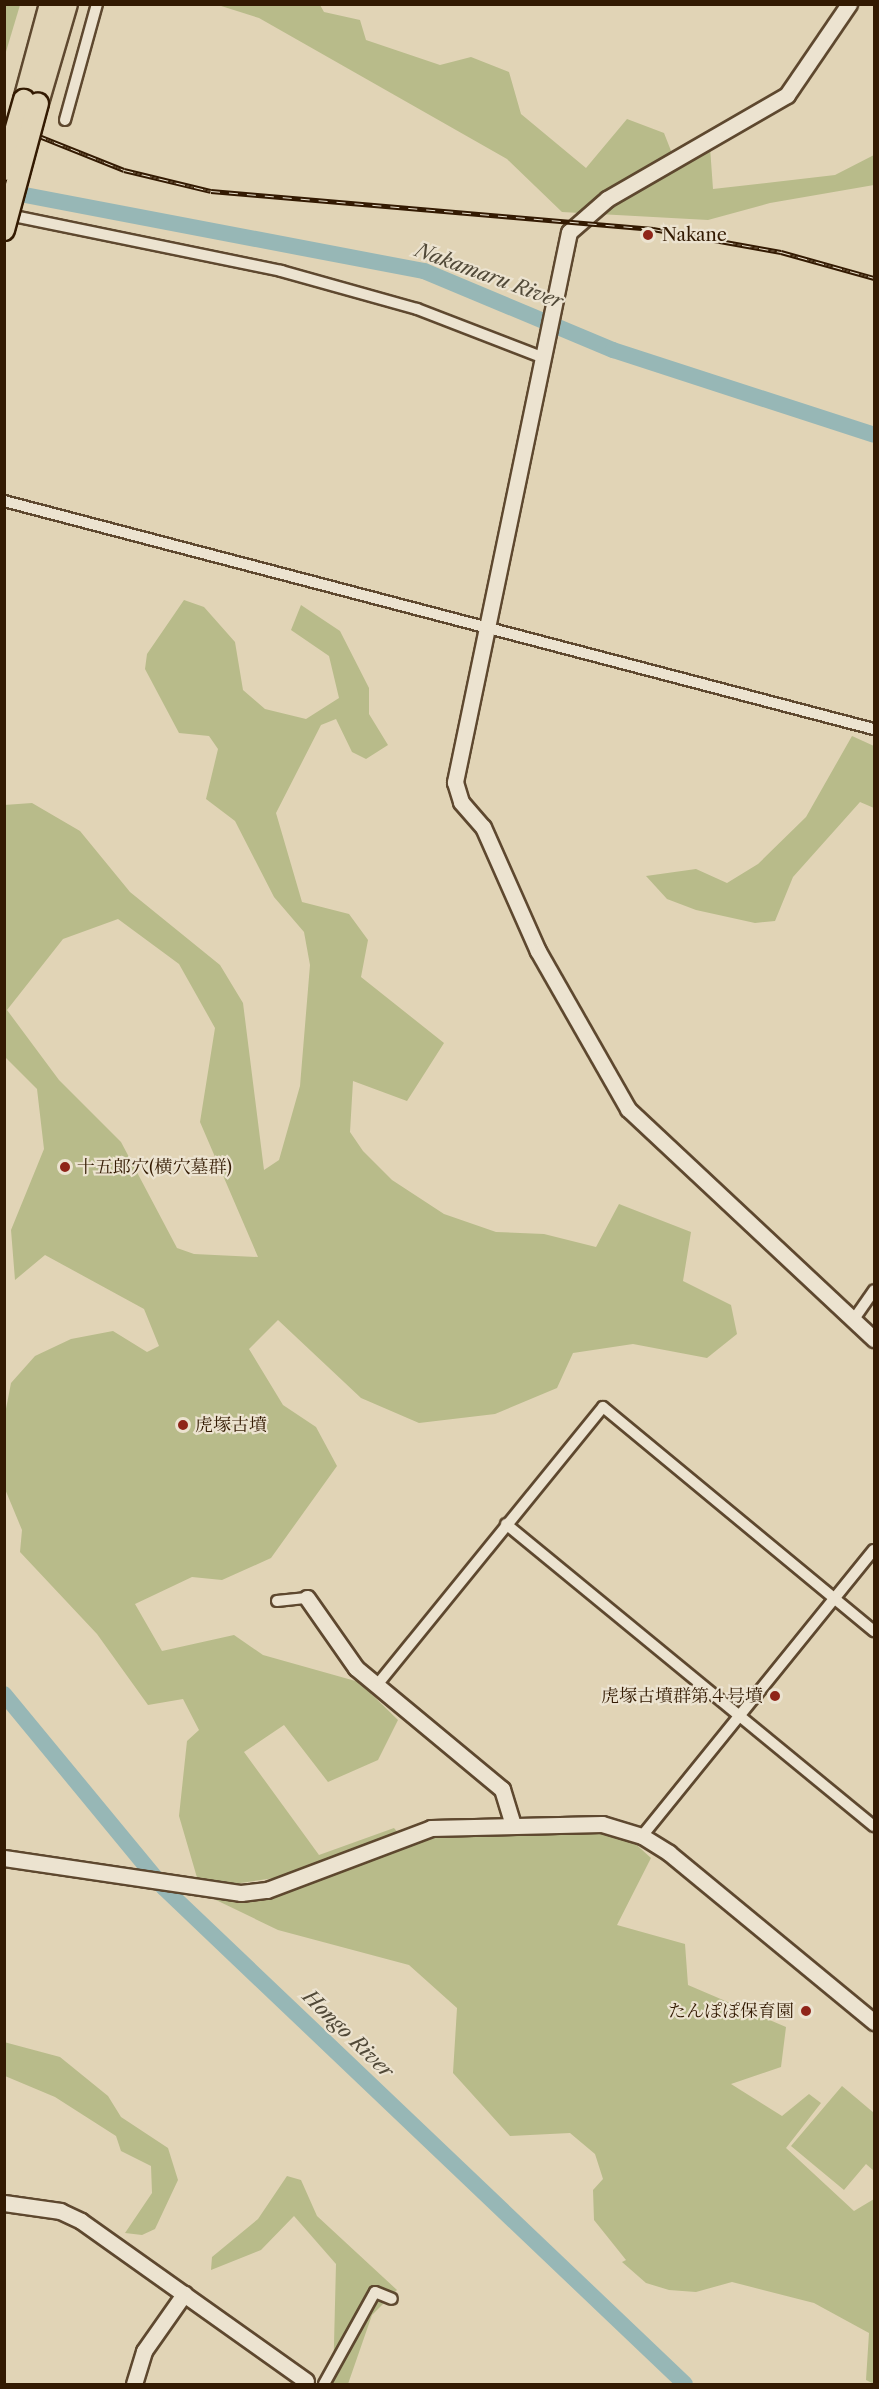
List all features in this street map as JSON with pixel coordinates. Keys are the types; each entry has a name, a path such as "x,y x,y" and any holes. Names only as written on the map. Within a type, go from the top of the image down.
{"highway":[{"path":"4,230 50,4"},
{"path":"4,170 67,4"}],"street":[{"path":"65,120 97,4"},
{"path":"849,4 787,95 581,216 569,232 455,782 461,802 483,827 534,944 635,1119 874,1339"},
{"path":"4,214 291,274 428,312 544,358"},
{"path":"4,501 874,729"},
{"path":"854,1319 874,1290"},
{"path":"377,1685 603,1407 874,1631"},
{"path":"506,1524 874,1826"},
{"path":"642,1836 874,1550"},
{"path":"277,1601 307,1598 356,1668 502,1789 512,1822"},
{"path":"4,1858 220,1892 267,1890 403,1836 454,1824 512,1822 602,1824 642,1836 874,2022"},
{"path":"4,2203 72,2216 309,2383"},
{"path":"324,2385 375,2292 392,2299"},
{"path":"134,2385 144,2351 184,2294"}],"green space":[{"path":"4,5 20,5 5,55"},
{"path":"218,5 320,5 324,12 360,20 366,40 440,65 471,57 509,72 521,114 586,168 627,119 664,133 677,166 710,147 713,189 835,175 874,155 874,185 770,203 708,220 562,212 507,159 259,18"},
{"path":"184,600 204,607 235,642 243,690 265,709 306,719 339,698 329,656 291,630 301,605 340,631 369,688 369,714 388,745 366,759 352,752 336,719 321,725 276,813 302,902 349,914 368,940 361,977 444,1043 407,1101 353,1081 350,1132 363,1151 392,1180 444,1214 496,1232 544,1234 596,1247 619,1204 691,1232 683,1281 731,1305 737,1334 707,1358 633,1344 573,1353 557,1388 495,1414 419,1423 361,1398 278,1320 249,1349 283,1405 316,1427 337,1466 271,1558 222,1580 192,1577 135,1604 162,1651 234,1635 263,1655 359,1682 398,1720 378,1760 328,1782 284,1725 244,1752 319,1855 394,1828 399,1834 288,1876 227,1885 198,1881 179,1816 187,1741 199,1730 183,1699 148,1705 97,1634 20,1552 22,1530 5,1489 5,1414 11,1383 35,1356 71,1339 113,1331 147,1352 159,1346 144,1309 45,1255 15,1280 11,1230 44,1149 37,1089 5,1057 4,805 32,803 80,831 130,892 220,965 243,1003 264,1170 279,1160 300,1086 310,965 304,932 274,897 235,821 206,799 218,749 209,736 179,733 145,669 147,654","holes":["118,919 179,964 215,1028 200,1122 258,1257 194,1254 177,1248 121,1142 59,1080 7,1010 63,939"]},
{"path":"852,736 874,746 874,808 860,802 793,877 775,921 755,923 696,910 667,899 646,876 696,869 727,883 758,864 806,817"},
{"path":"453,1829 593,1829 629,1838 651,1858 617,1925 685,1944 688,1985 786,2027 781,2067 731,2084 782,2116 809,2094 821,2103 786,2148 854,2211 874,2199 874,2384 866,2380 869,2333 814,2303 732,2282 696,2292 669,2290 646,2283 622,2262 626,2260 594,2220 593,2190 603,2179 595,2154 570,2133 510,2136 453,2073 457,2008 409,1965 278,1930 216,1900 264,1897 403,1841"},
{"path":"4,2042 60,2057 108,2096 121,2117 168,2148 178,2180 155,2229 142,2235 125,2233 152,2193 151,2166 121,2151 116,2136 55,2097 5,2076"},
{"path":"842,2086 874,2113 874,2171 866,2164 844,2190 791,2146"},
{"path":"287,2176 301,2180 317,2216 397,2290 372,2315 348,2384 333,2384 336,2264 294,2216 261,2250 211,2270 212,2257 258,2219"}],"waterway":[{"name":"Nakamaru River","path":"4,191 424,271 613,350 874,435"},
{"name":"Hongo River","path":"4,1694 164,1888 685,2384"}],"railway":[{"path":"4,122 124,170 211,191 653,229 781,252 874,278"}],"place":[{"name":"Nakane","path":"648,235"},
{"name":"十五郎穴(横穴墓群)","path":"65,1167"},
{"name":"虎塚古墳","path":"183,1425"},
{"name":"虎塚古墳群第４号墳","path":"775,1696"},
{"name":"たんぽぽ保育園","path":"806,2011"}]}
